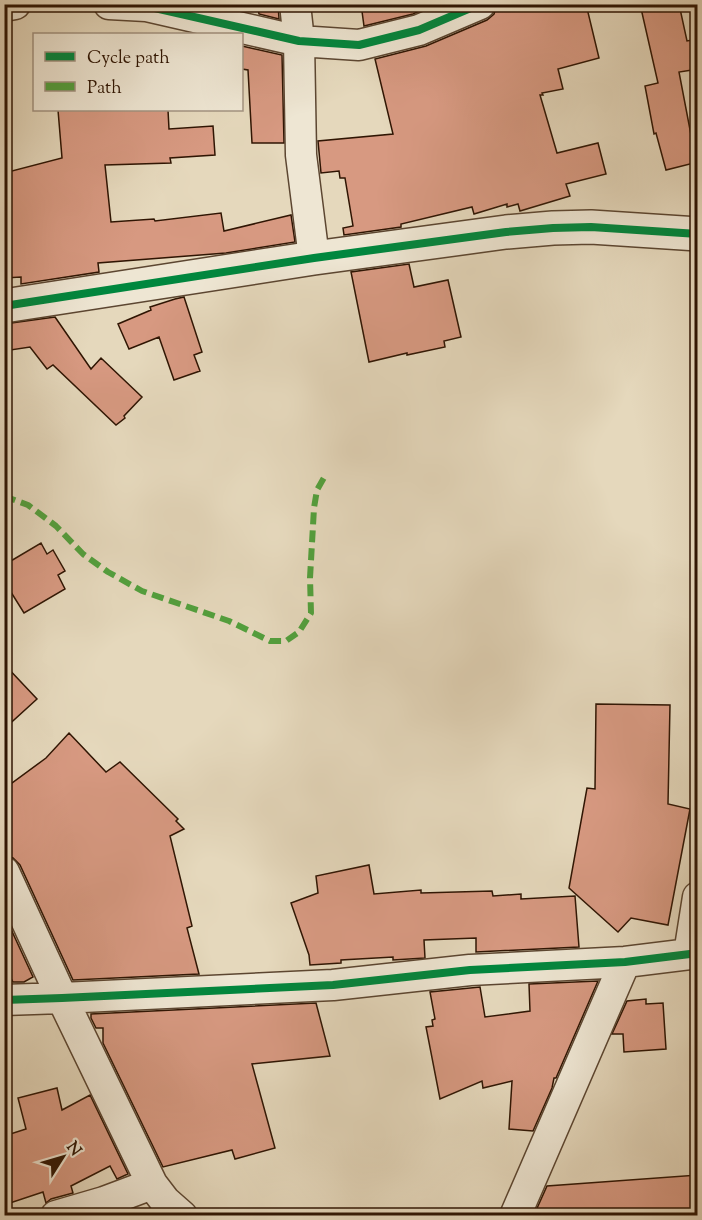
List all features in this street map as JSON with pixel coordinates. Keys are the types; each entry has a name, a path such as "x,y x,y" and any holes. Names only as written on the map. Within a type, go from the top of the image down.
{"street":[{"path":"4,6 15,4"},
{"path":"110,4 146,6 299,41 359,45 419,30 480,4"},
{"path":"295,4 299,41 302,155 314,258"},
{"path":"4,306 314,258 506,232 591,227 698,234"},
{"path":"4,872 152,1184 165,1201 182,1215"},
{"path":"4,1000 333,985 470,970 625,962 693,953 698,897"},
{"path":"515,1215 625,962"},
{"path":"56,1215 104,1202 152,1184"}],"building":[{"path":"257,4 278,4 279,19 259,14"},
{"path":"361,4 435,4 413,14 364,26"},
{"path":"497,4 586,4 599,58 558,69 563,89 540,95 557,153 598,143 606,174 566,184 570,196 520,211 518,204 507,207 507,204 474,214 472,207 401,224 401,227 344,235 343,228 353,226 345,178 340,178 339,171 321,173 318,141 393,134 375,59 426,46 487,20 494,14"},
{"path":"640,4 679,4 687,41 698,39 698,69 679,72 691,135 698,134 698,162 666,170 656,133 654,134 645,86 658,83"},
{"path":"243,46 282,55 284,143 252,143 248,70 243,69"},
{"path":"58,111 168,111 169,129 213,126 215,155 170,158 171,163 105,165 111,222 154,219 155,221 221,213 224,231 291,215 295,242 226,253 98,263 99,272 21,284 21,277 4,278 4,173 62,158"},
{"path":"409,264 414,287 448,280 461,337 444,341 445,347 369,362 351,272"},
{"path":"184,297 202,352 194,355 200,371 174,380 159,337 129,349 118,324 151,310 150,307"},
{"path":"55,317 91,369 101,358 142,397 124,416 125,418 116,425 53,365 47,369 30,347 4,351 4,324"},
{"path":"41,543 47,554 53,550 65,571 58,575 65,589 24,613 4,581 4,565"},
{"path":"4,664 37,699 4,729"},
{"path":"596,704 670,705 668,804 690,809 668,925 631,918 618,932 569,888 587,788 595,789"},
{"path":"69,733 106,772 120,762 178,819 176,821 184,829 170,836 192,926 187,928 199,974 73,980 20,865 13,858 4,855 4,789 46,758"},
{"path":"369,865 374,894 421,890 421,893 492,891 493,896 521,894 521,899 575,896 579,947 476,952 476,938 424,940 425,958 341,960 341,963 310,965 309,955 291,903 318,893 316,876"},
{"path":"4,914 33,977 24,982 13,982 4,965"},
{"path":"598,981 556,1078 554,1078 552,1088 533,1131 509,1129 512,1081 483,1088 482,1081 440,1099 426,1027 433,1026 432,1020 435,1019 430,992 480,987 485,1017 530,1011 529,984"},
{"path":"646,999 646,1004 663,1003 666,1049 624,1052 623,1034 612,1034 627,1001"},
{"path":"316,1003 330,1056 252,1064 275,1148 235,1159 232,1150 163,1167 103,1043 103,1028 96,1028 91,1018 91,1014"},
{"path":"57,1088 62,1110 90,1095 128,1174 117,1179 110,1166 71,1186 73,1193 51,1199 46,1203 43,1192 4,1205 4,1136 26,1129 18,1098"},
{"path":"698,1175 698,1215 534,1215 547,1186"}],"marked path":[{"path":"4,496 28,505 56,526 83,554 108,572 142,591 229,621 270,641 286,641 299,632 311,613 310,578 314,508 317,490 325,476"}],"cycle path":[{"path":"109,4 146,6 299,41 359,45 419,30 480,4"},
{"path":"4,306 314,258 506,232 591,227 698,234"},
{"path":"4,1000 333,985 470,970 625,962 698,953"}]}
